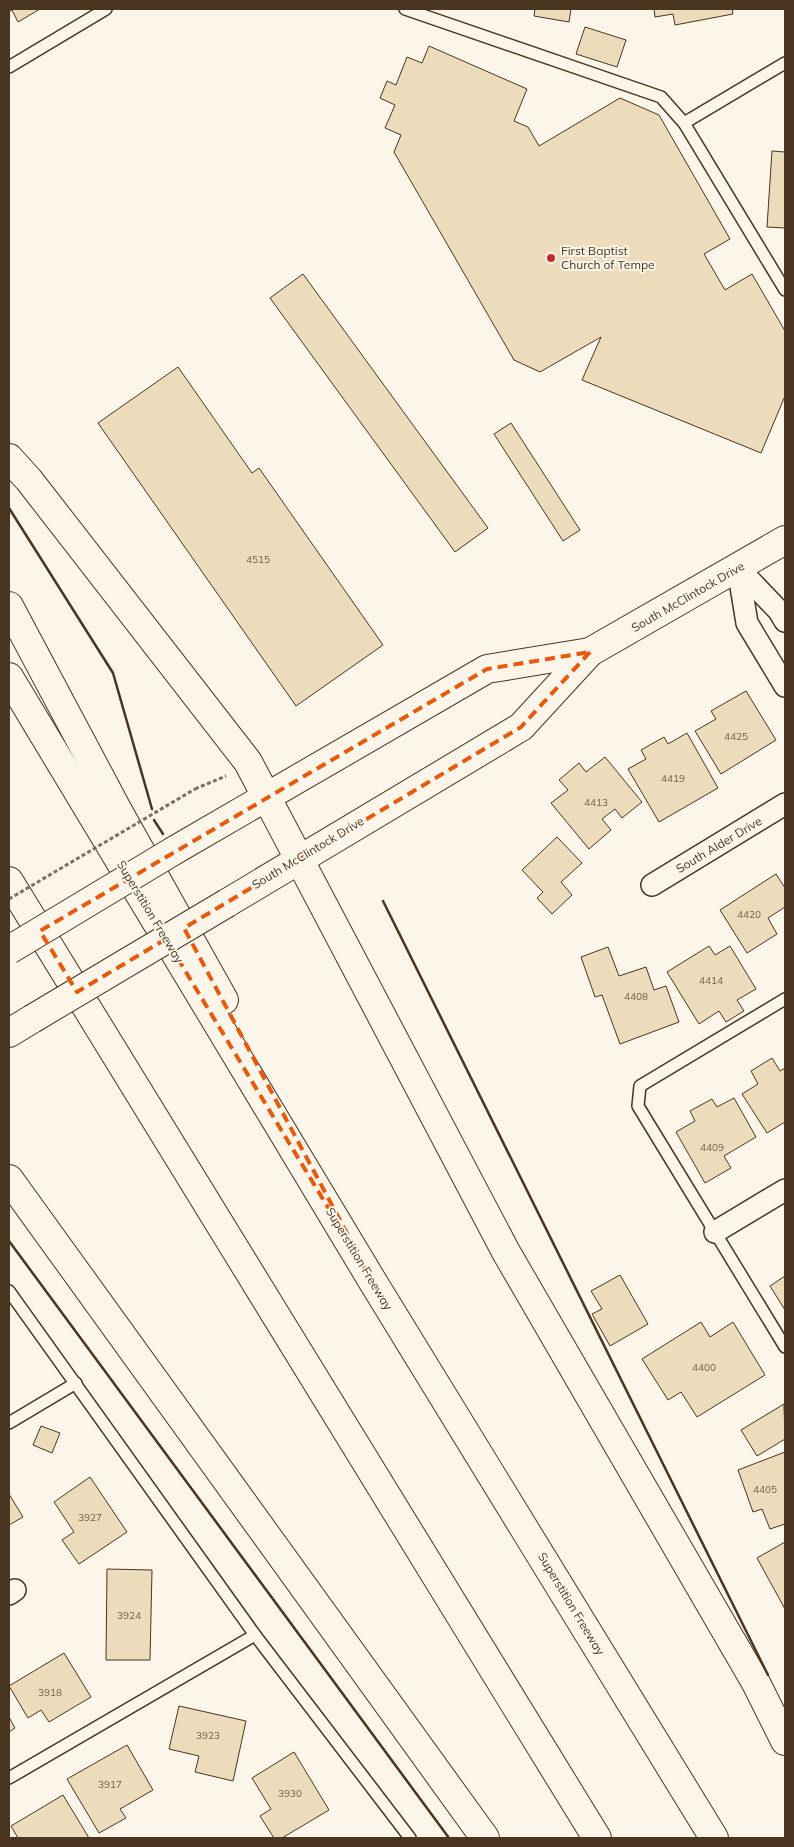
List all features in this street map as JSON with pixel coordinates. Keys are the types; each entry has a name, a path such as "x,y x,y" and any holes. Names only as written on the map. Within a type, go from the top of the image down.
{"main road":[{"path":"9,458 29,480 248,762 506,1252 756,1683 785,1741"},
{"name":"South McClintock Drive","path":"12,1031 521,727 590,652 785,540"},
{"path":"9,606 116,809 211,975 373,1282"},
{"name":"South McClintock Drive","path":"9,950 189,841 487,669 590,652"},
{"name":"Superstition Freeway","path":"9,677 373,1282 714,1838"},
{"path":"9,881 597,1838"},
{"path":"9,1179 485,1838"}],"street":[{"path":"738,568 779,611 785,621"},
{"path":"738,568 747,623 785,686"},
{"name":"South Alder Drive","path":"652,885 785,804"},
{"path":"715,1232 785,1190"}],"lane":[{"path":"9,67 106,9"},
{"path":"405,9 661,97 684,123 785,290"},
{"path":"684,123 785,62"},
{"path":"785,999 640,1086 638,1106 785,1347"},
{"path":"9,1291 255,1635 410,1838"},
{"path":"9,1423 76,1383"},
{"path":"9,1778 255,1635"}],"path":[{"path":"9,899 195,789 227,776"}],"highlighted area":[{"path":"590,652 521,727 184,928 373,1282 166,939 77,992 40,931 487,669"}],"building":[{"path":"9,9 40,9 18,22 12,10 9,12"},
{"path":"535,9 571,9 569,22 534,16"},
{"path":"654,9 732,9 733,14 675,25 673,14 655,17"},
{"path":"585,27 626,40 617,67 576,54"},
{"path":"429,46 527,89 514,121 528,127 539,146 620,98 659,115 730,239 704,254 725,290 752,274 785,331 785,396 761,453 582,380 601,337 540,372 514,360 394,152 401,135 385,128 395,105 380,98 387,81 396,85 407,57 422,63"},
{"path":"772,151 785,152 785,228 767,227"},
{"path":"303,274 488,528 455,552 270,298"},
{"path":"178,367 252,473 259,468 383,645 296,706 98,423"},
{"path":"511,423 580,530 563,541 494,434"},
{"path":"746,691 776,740 721,774 695,731 716,719 711,711"},
{"path":"687,733 718,788 659,822 628,769 646,759 641,750 664,737 668,744"},
{"path":"605,757 642,802 622,818 615,809 602,819 611,830 589,849 551,803 568,790 559,780 579,763 586,772"},
{"path":"557,837 582,863 561,882 572,895 552,914 537,898 543,892 522,870"},
{"path":"776,874 785,888 785,907 768,918 777,934 747,953 720,910"},
{"path":"709,946 715,955 730,946 756,989 737,1000 744,1011 726,1022 719,1011 699,1024 667,972"},
{"path":"608,947 619,976 646,967 654,990 666,986 679,1022 620,1044 602,995 595,997 581,957"},
{"path":"772,1058 780,1071 785,1068 785,1122 767,1133 742,1094 758,1084 751,1071"},
{"path":"734,1098 756,1137 724,1156 731,1168 705,1183 676,1132 695,1121 690,1111 712,1099 717,1107"},
{"path":"620,1275 648,1324 610,1346 592,1314 602,1309 591,1291"},
{"path":"785,1276 785,1310 770,1286"},
{"path":"701,1322 710,1337 733,1322 765,1375 697,1417 681,1392 668,1400 642,1359"},
{"path":"784,1404 785,1439 757,1456 741,1430"},
{"path":"41,1426 60,1433 52,1453 33,1445"},
{"path":"785,1452 785,1524 770,1529 762,1509 753,1512 738,1470"},
{"path":"90,1477 127,1532 79,1564 62,1540 74,1532 54,1502"},
{"path":"9,1494 23,1517 9,1525"},
{"path":"785,1542 785,1609 757,1558"},
{"path":"107,1569 152,1570 150,1660 106,1660"},
{"path":"64,1653 91,1697 49,1722 41,1710 28,1718 9,1686"},
{"path":"179,1706 246,1721 233,1781 195,1772 199,1756 169,1749"},
{"path":"9,1717 15,1728 9,1732"},
{"path":"127,1745 153,1790 120,1809 126,1818 99,1833 67,1779"},
{"path":"294,1752 329,1810 282,1838 274,1838 260,1816 271,1809 252,1778"},
{"path":"63,1795 89,1838 18,1838 11,1826"}],"wall":[{"path":"9,508 113,673 152,809"},
{"path":"154,820 163,834"},
{"path":"383,901 768,1675"},
{"path":"9,1241 449,1838"}],"place":[{"name":"First Baptist Church of Tempe","path":"551,258"}]}
